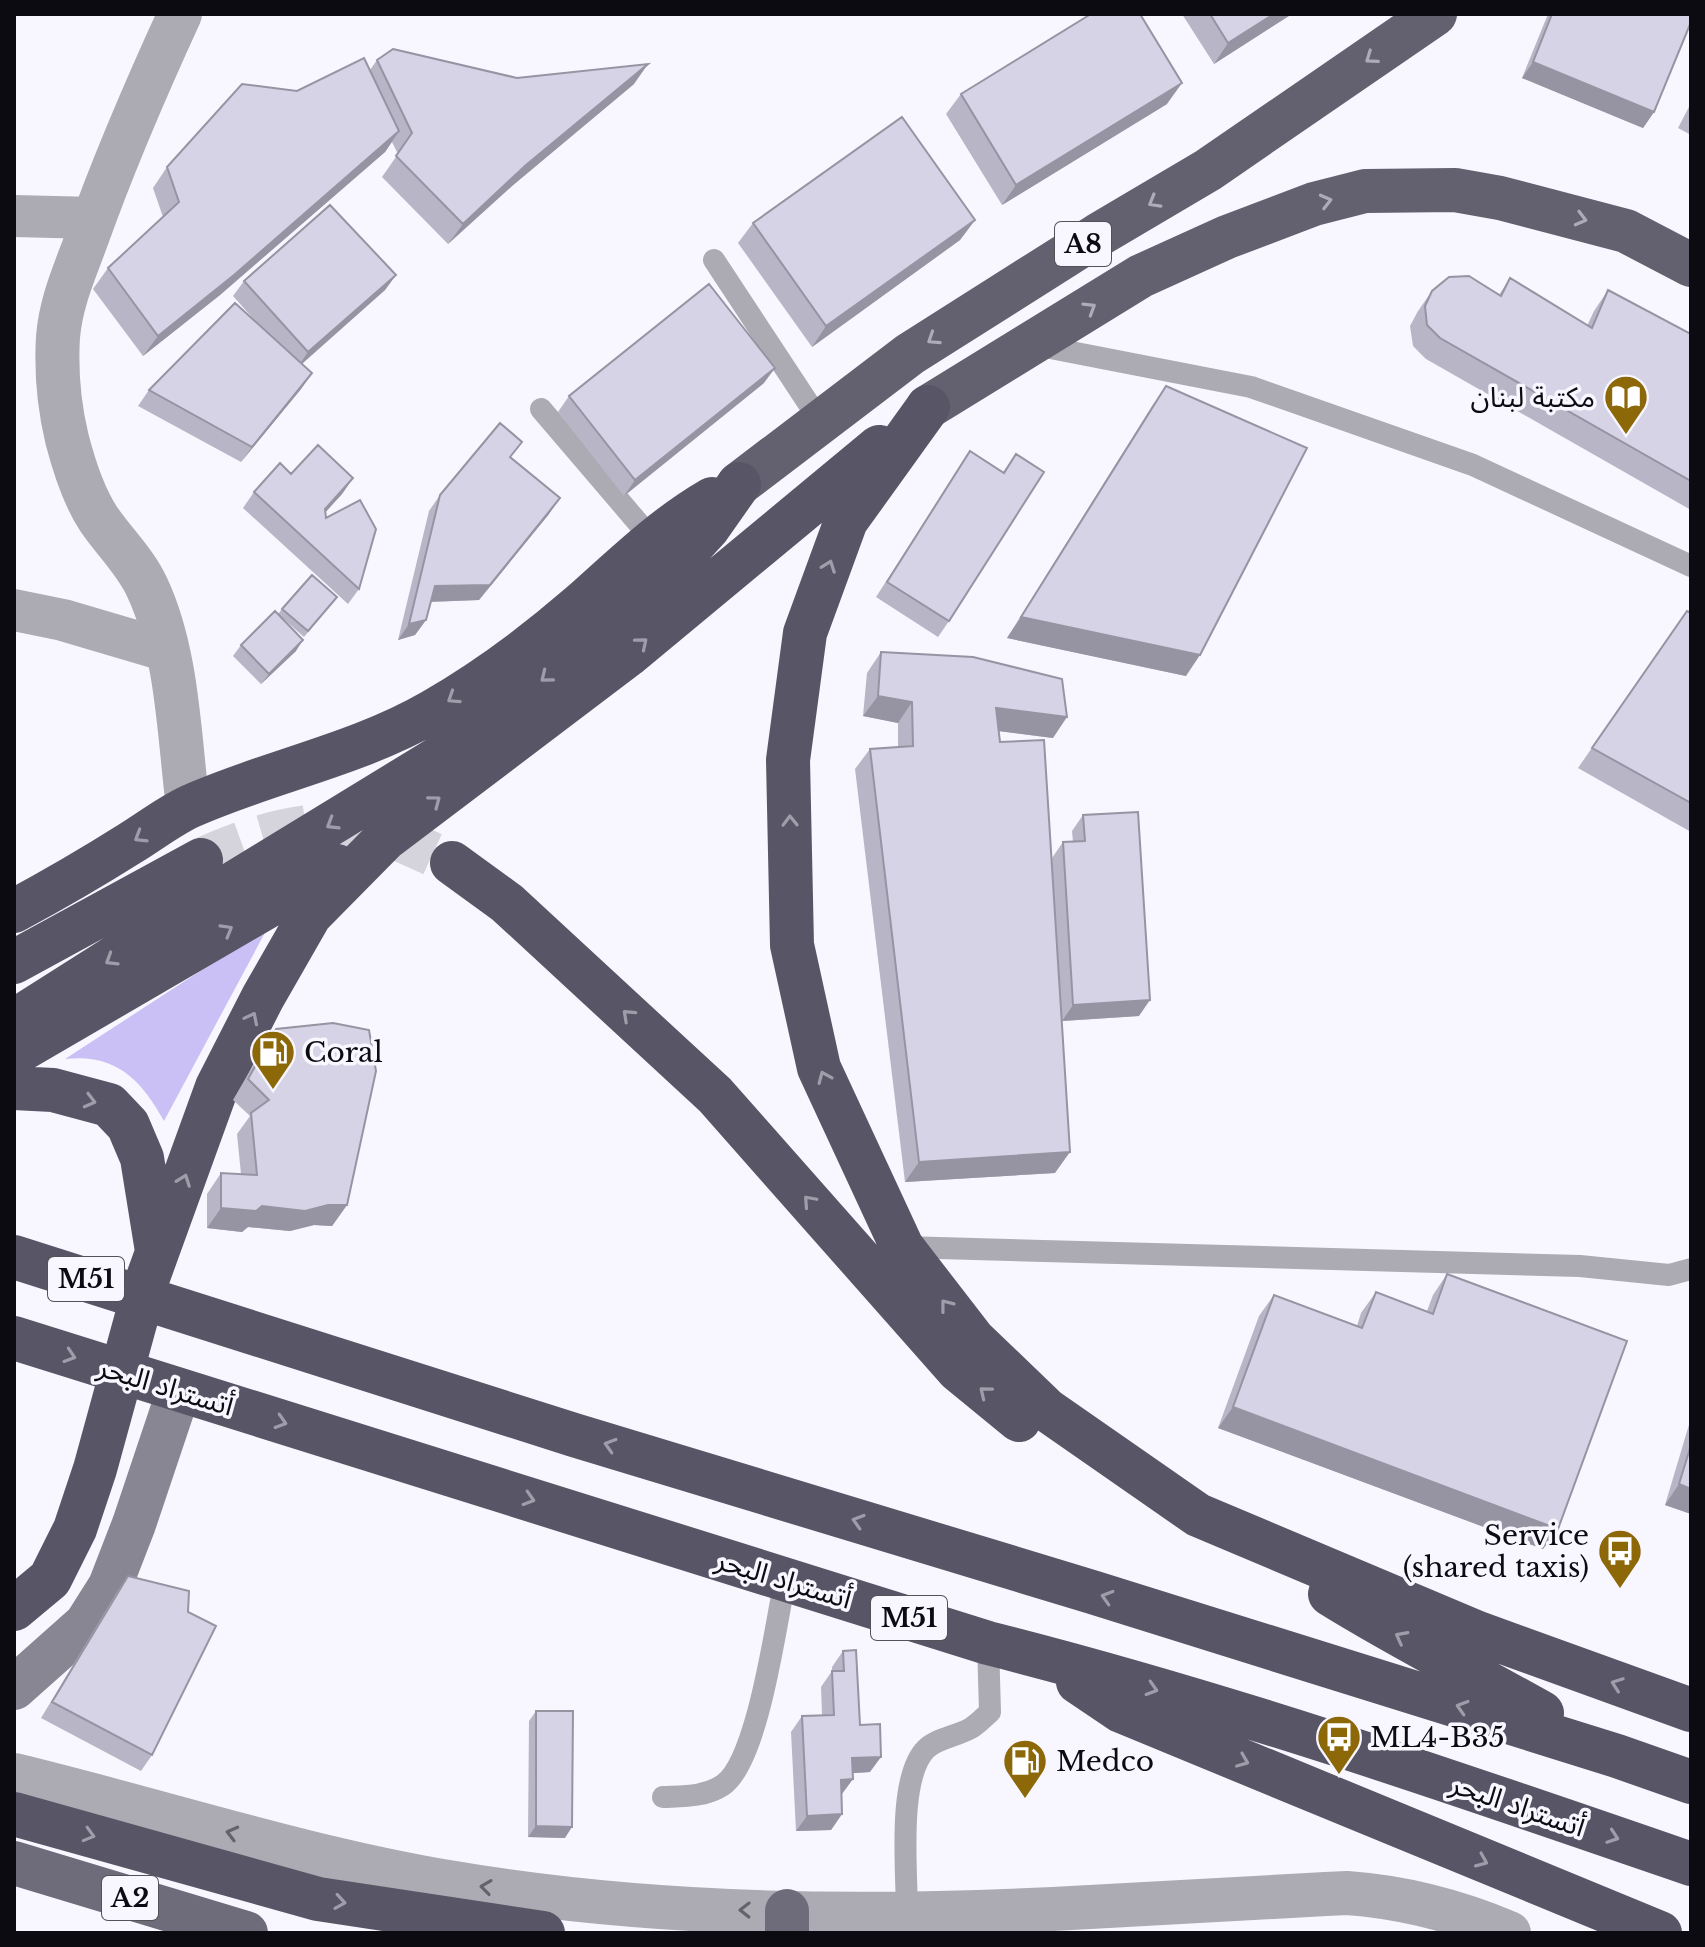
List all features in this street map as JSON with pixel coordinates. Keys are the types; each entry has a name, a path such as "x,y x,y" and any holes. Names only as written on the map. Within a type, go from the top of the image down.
{"highway":[{"name":"A8","path":"739,484 910,354 1098,235 1208,170 1435,14"},
{"name":"A8","path":"928,407 1141,276 1212,243 1314,204 1365,191 1455,190 1500,198 1626,231 1691,265"},
{"path":"1626,231 1691,248"},
{"path":"14,1054 385,839 628,655 928,407"},
{"path":"928,407 846,521 805,633 788,760 792,945 819,1068 902,1247 973,1339 1047,1410 1198,1515 1397,1635 1455,1664 1617,1756"},
{"path":"14,911 72,880 188,807 266,777 327,759 432,712 504,665 577,607 652,539 696,508 739,484"},
{"path":"14,1021 468,740 600,632 674,565 708,528 739,484"},
{"path":"14,1609 50,1579 75,1529 95,1469 146,1283 217,1087 310,915 385,839"},
{"path":"14,962 201,860"},
{"path":"452,863 507,903 715,1095 958,1370 1035,1432 1198,1515 1478,1633 1691,1710"},
{"path":"14,1088 53,1090 109,1105 128,1125 142,1158 157,1253"},
{"name":"M51","path":"14,1257 559,1430 1107,1596 1691,1782"},
{"name":"أتستراد البحر","path":"14,1338 988,1643 1307,1735 1691,1864"},
{"path":"1052,1659 1084,1688 1121,1711 1660,1933"},
{"path":"14,1814 318,1899 543,1933"}],"main road":[{"path":"14,1688 86,1624 110,1586 179,1390"},
{"name":"A2","path":"14,1863 246,1933"}],"street":[{"path":"180,14 133,118 67,287 58,335 57,375 67,439 85,493 96,515 129,557 146,585 160,619 168,651 188,807"},
{"path":"14,216 94,218"},
{"path":"14,610 63,620 168,651"},
{"path":"14,1775 333,1859 449,1882 787,1922 907,1913 1087,1908 1347,1893 1381,1895 1429,1905 1509,1933"}],"lane":[{"path":"714,260 820,421"},
{"path":"1030,344 1251,387 1473,465 1691,566"},
{"path":"541,409 652,539"},
{"path":"902,1247 1580,1266 1669,1275 1691,1269"},
{"path":"663,1797 701,1795 725,1784 743,1757 759,1706 785,1580"},
{"path":"907,1913 904,1813 911,1782 920,1757 928,1747 973,1727 990,1712 988,1643"}],"shaded area":[{"path":"268,927 164,1121 146,1093 125,1072 98,1060 65,1059"}],"building":[{"path":"1091,14 1140,14 1182,83 1016,185 961,94"},
{"path":"1210,14 1274,14 1228,43"},
{"path":"1552,14 1691,14 1691,22 1654,112 1533,62"},
{"path":"393,49 517,78 648,64 526,165 463,224 396,156 412,133 377,60"},
{"path":"364,58 399,131 234,275 158,336 108,268 179,202 167,167 242,84 297,91"},
{"path":"902,117 975,220 826,326 753,223"},
{"path":"330,205 396,275 308,352 244,281"},
{"name":"مكتبة لبنان","path":"1469,276 1501,296 1510,278 1592,328 1608,290 1691,334 1691,481 1440,338 1427,325 1425,306 1432,291 1449,277"},
{"path":"709,284 775,368 635,480 569,396"},
{"path":"235,303 312,373 252,447 149,390"},
{"path":"1166,386 1307,448 1200,655 1021,617"},
{"path":"500,423 522,442 510,457 560,498 490,585 435,586 426,620 409,624 440,495"},
{"path":"318,445 353,478 325,509 326,518 360,500 376,529 359,589 254,492 280,463 291,474"},
{"path":"970,451 1004,473 1016,454 1044,472 949,621 887,582"},
{"path":"312,575 337,597 308,631 282,609"},
{"path":"275,611 303,640 269,674 241,645"},
{"path":"1687,611 1691,613 1691,803 1592,748"},
{"path":"881,652 973,657 1062,679 1067,717 996,708 1000,742 1044,740 1070,1152 919,1162 870,749 913,746 912,702 878,696"},
{"path":"1138,812 1150,1000 1073,1005 1063,842 1085,841 1083,815"},
{"path":"333,1023 369,1030 376,1071 347,1205 328,1205 305,1211 262,1206 256,1211 221,1208 221,1173 257,1175 251,1113 269,1100 248,1079 276,1029"},
{"path":"1447,1274 1627,1341 1558,1529 1233,1407 1274,1295 1362,1328 1376,1292 1433,1314"},
{"path":"1691,1445 1691,1489 1679,1484"},
{"path":"128,1576 189,1591 188,1612 216,1626 152,1755 52,1702"},
{"path":"856,1650 860,1725 880,1724 881,1757 852,1758 853,1779 841,1780 842,1814 807,1816 802,1716 834,1715 832,1671 844,1671 843,1651"},
{"path":"536,1711 573,1711 572,1827 536,1826"}],"tunnel":[{"path":"201,860 267,835 337,826 383,833 452,863"}],"place":[{"name":"مكتبة لبنان","path":"1626,436"},
{"name":"Coral","path":"273,1091"},
{"name":"Service (shared taxis)","path":"1620,1590"},
{"name":"ML4-B35","path":"1339,1776"},
{"name":"Medco","path":"1025,1800"}]}
